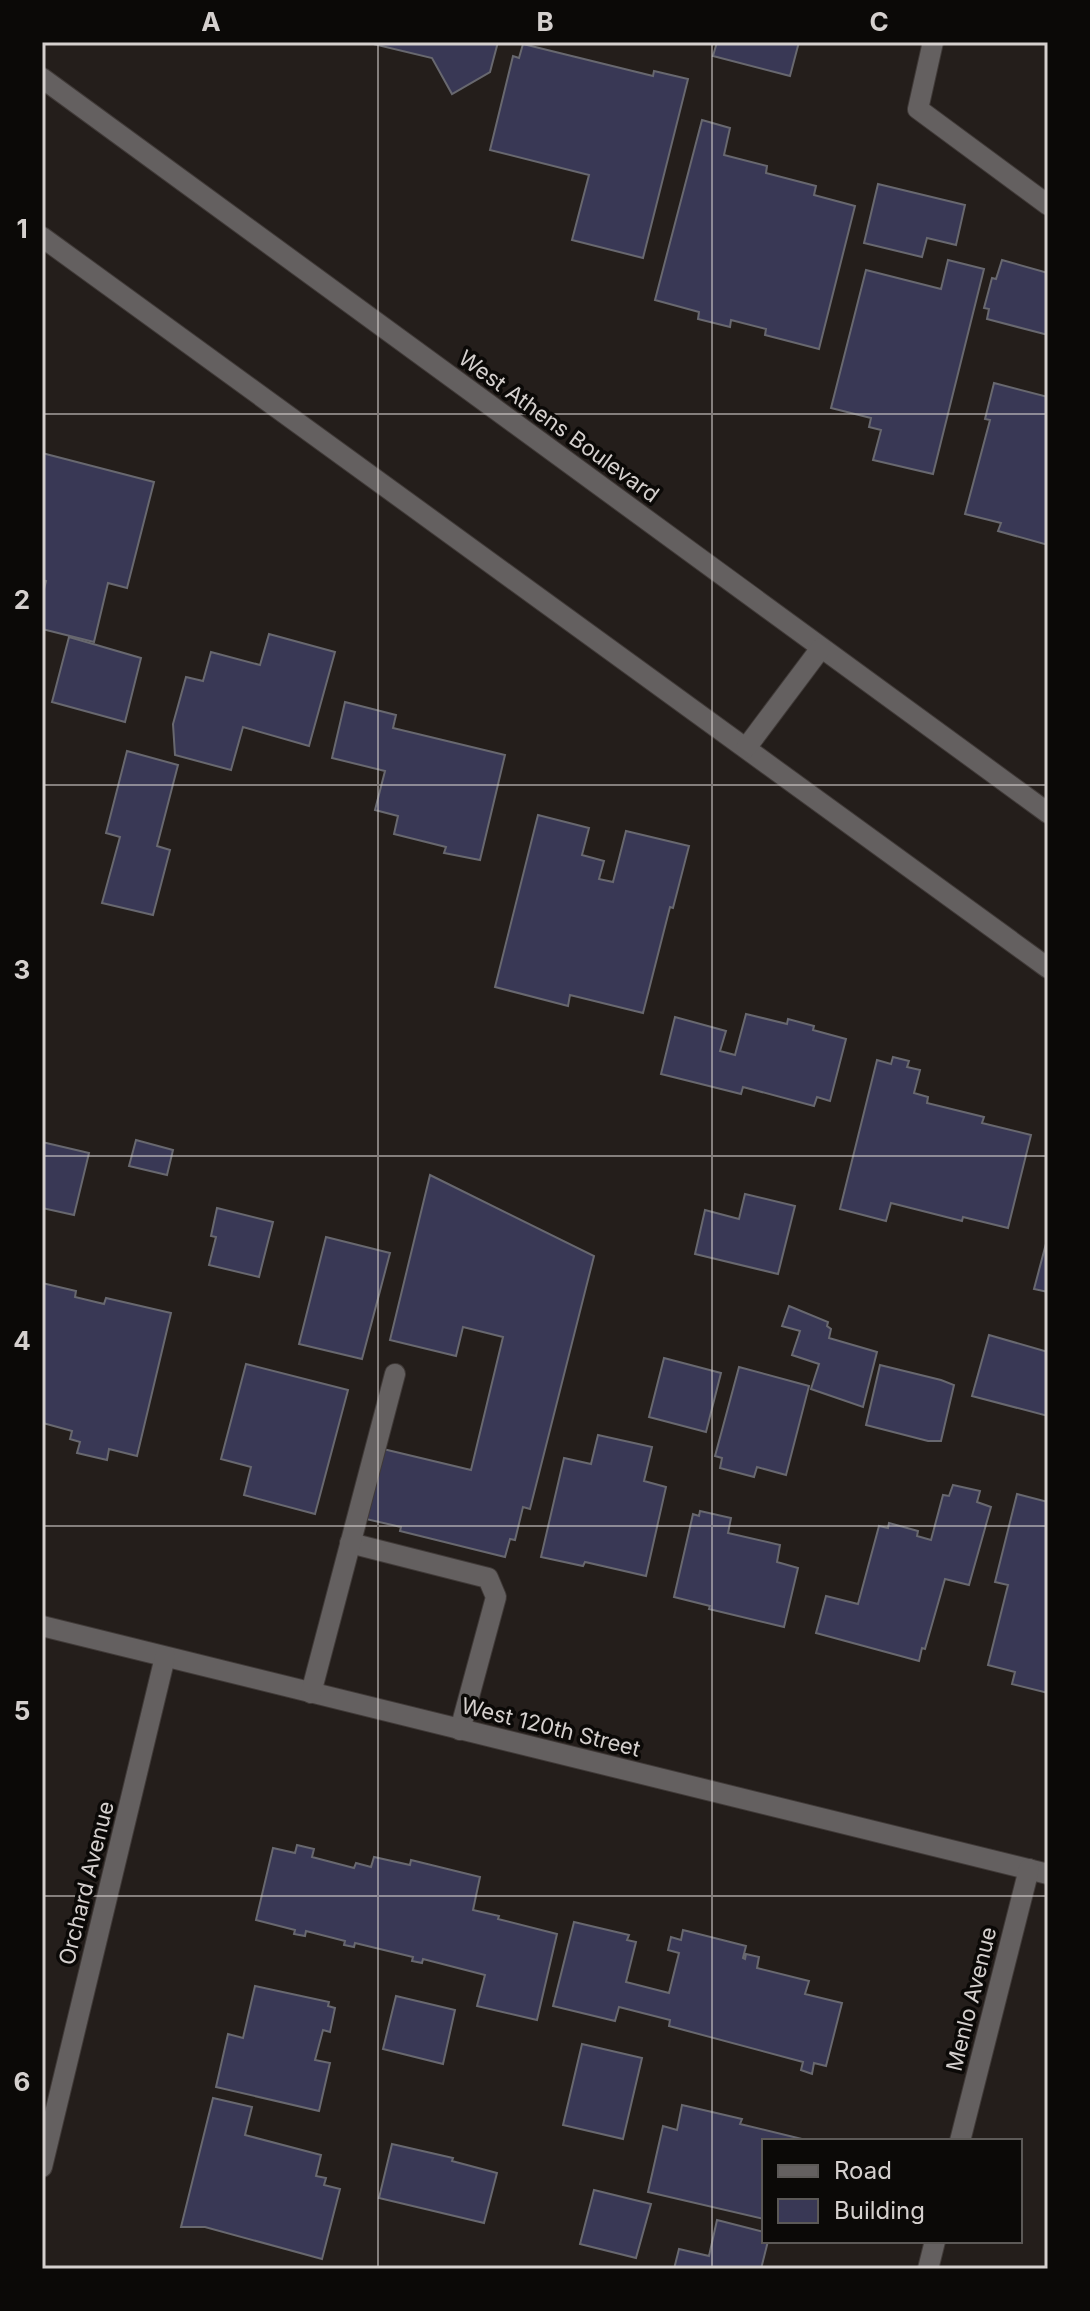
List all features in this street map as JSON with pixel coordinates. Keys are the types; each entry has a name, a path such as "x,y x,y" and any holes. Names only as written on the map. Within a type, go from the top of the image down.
{"street":[{"path":"933,42 918,109 1048,205"},
{"name":"West Athens Boulevard","path":"42,78 1048,813"},
{"path":"42,237 1048,968"},
{"path":"746,748 821,648"},
{"path":"311,1693 395,1374"},
{"path":"350,1543 488,1578 496,1597 460,1730"},
{"name":"West 120th Street","path":"42,1626 1038,1872"},
{"name":"Orchard Avenue","path":"42,2167 165,1657"},
{"name":"Menlo Avenue","path":"961,2139 1038,1872"},
{"path":"928,2269 934,2243"}],"building":[{"path":"365,42 498,42 490,72 452,94 432,58"},
{"path":"717,42 799,42 790,76 713,56"},
{"path":"523,44 653,76 654,71 688,79 643,258 572,240 589,175 490,150 513,56 519,58"},
{"path":"702,120 730,128 724,155 767,166 766,173 816,186 814,195 855,206 819,349 765,335 766,329 731,320 730,327 698,319 699,312 655,300"},
{"path":"878,184 965,205 956,245 927,238 922,257 864,243"},
{"path":"948,260 984,269 933,474 873,460 881,430 869,427 871,418 831,408 866,270 941,289"},
{"path":"1002,260 1048,273 1048,335 987,319 989,309 984,308 992,278 996,279"},
{"path":"994,383 1048,397 1048,545 998,531 1001,523 965,514 990,420 985,419"},
{"path":"42,453 154,482 127,588 108,583 94,642 42,629 42,597 46,581 42,580"},
{"path":"269,634 335,652 309,746 243,727 231,770 175,755 173,724 186,677 203,681 211,652 260,665"},
{"path":"69,637 141,658 125,722 52,702"},
{"path":"345,702 396,715 393,728 505,755 480,860 444,853 446,847 394,834 398,816 375,810 385,771 332,758"},
{"path":"127,751 178,765 157,846 170,850 153,915 102,903 120,837 106,833"},
{"path":"538,815 589,828 582,855 604,861 599,879 613,882 626,831 689,846 643,1013 570,995 568,1006 495,987"},
{"path":"746,1014 787,1024 788,1019 846,1039 830,1101 817,1097 814,1106 743,1087 741,1094 661,1074 675,1017 726,1031 720,1051 735,1055"},
{"path":"893,1057 909,1061 907,1067 920,1070 914,1093 928,1097 927,1103 984,1117 982,1123 1031,1135 1008,1228 963,1217 962,1221 891,1203 886,1221 840,1209 877,1060 891,1064"},
{"path":"136,1140 173,1150 167,1175 129,1166"},
{"path":"42,1142 89,1153 74,1215 42,1208"},
{"path":"430,1175 594,1256 530,1509 523,1507 515,1540 510,1539 505,1557 400,1531 401,1527 366,1519 379,1448 471,1470 503,1337 463,1327 456,1356 390,1340"},
{"path":"745,1194 795,1206 778,1274 695,1254 705,1210 739,1219"},
{"path":"217,1208 273,1222 259,1277 209,1265 216,1237 211,1236"},
{"path":"1048,1236 1048,1292 1034,1289"},
{"path":"326,1237 390,1253 362,1359 299,1344"},
{"path":"42,1283 76,1291 75,1297 104,1304 106,1298 171,1313 137,1456 109,1449 107,1460 77,1453 80,1442 70,1439 72,1431 43,1423 42,1428"},
{"path":"789,1306 828,1322 827,1326 831,1329 829,1338 877,1352 863,1407 811,1389 819,1364 792,1355 800,1331 782,1326"},
{"path":"989,1335 1048,1352 1048,1416 972,1396"},
{"path":"664,1358 721,1373 706,1432 649,1417"},
{"path":"246,1364 348,1390 315,1514 244,1495 251,1467 221,1459"},
{"path":"880,1365 954,1385 941,1441 928,1441 866,1425"},
{"path":"739,1367 809,1386 786,1475 757,1467 754,1477 720,1468 722,1458 715,1456"},
{"path":"598,1435 652,1447 644,1481 666,1487 646,1576 585,1562 583,1566 541,1557 564,1458 591,1464"},
{"path":"953,1485 980,1491 977,1502 991,1507 969,1585 945,1579 919,1661 816,1633 826,1596 858,1604 879,1526 888,1528 889,1523 918,1531 917,1536 931,1540 943,1495 949,1496"},
{"path":"1017,1494 1048,1502 1048,1693 1012,1684 1015,1672 988,1665 1008,1585 995,1582"},
{"path":"700,1511 731,1518 728,1533 780,1545 777,1562 798,1568 784,1627 674,1597 693,1514 699,1516"},
{"path":"297,1845 314,1849 312,1857 354,1868 356,1863 371,1867 374,1857 410,1865 411,1860 480,1877 473,1910 557,1934 537,2020 477,2006 485,1975 423,1959 422,1963 412,1961 413,1957 355,1943 354,1947 344,1945 345,1941 306,1931 305,1936 294,1934 295,1930 256,1920 273,1848 295,1853"},
{"path":"574,1922 629,1935 627,1940 636,1942 626,1982 669,1993 679,1953 668,1950 671,1937 681,1940 683,1930 746,1946 743,1958 746,1954 759,1957 757,1968 809,1981 805,1994 842,2003 826,2066 814,2063 812,2074 801,2070 803,2062 669,2026 670,2020 619,2007 615,2021 553,2006"},
{"path":"255,1986 329,2002 328,2006 335,2008 330,2032 323,2030 315,2060 330,2063 319,2111 216,2087 228,2034 243,2038"},
{"path":"396,1996 455,2010 443,2064 383,2049"},
{"path":"582,2044 642,2058 623,2139 563,2125"},
{"path":"213,2098 252,2107 245,2135 321,2155 316,2176 326,2178 324,2185 340,2189 322,2259 205,2227 181,2227"},
{"path":"682,2105 742,2119 740,2124 802,2139 762,2139 762,2219 648,2192 663,2126 677,2130"},
{"path":"392,2144 453,2158 452,2161 497,2173 484,2223 379,2198"},
{"path":"594,2190 651,2204 636,2258 580,2244"},
{"path":"717,2220 762,2231 762,2243 768,2243 761,2269 674,2269 679,2249 709,2256"}]}
